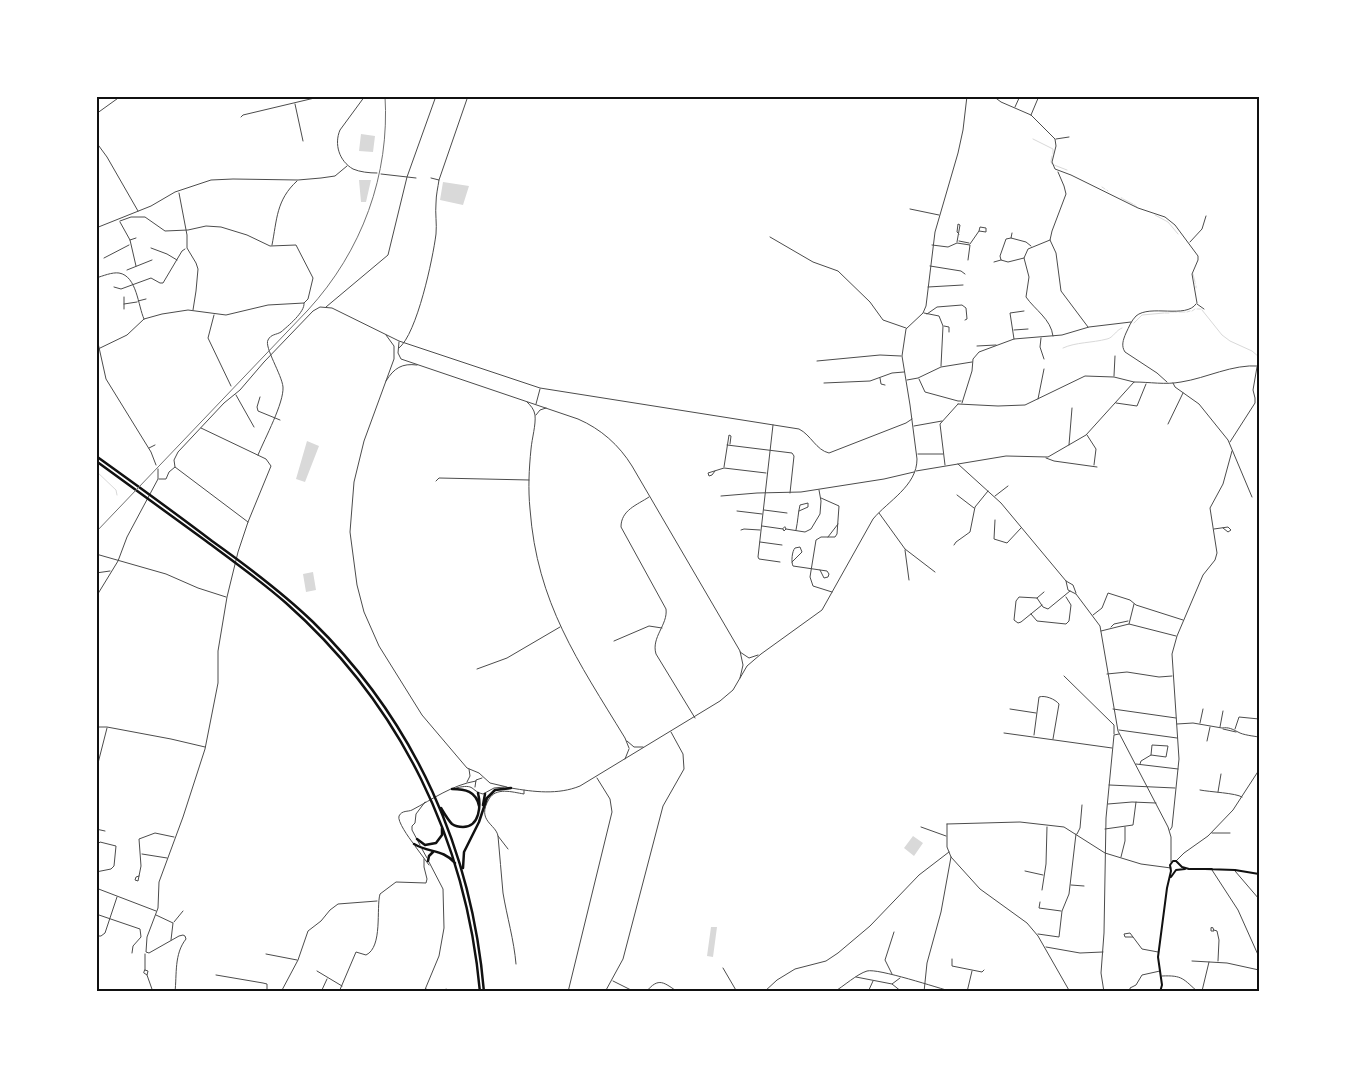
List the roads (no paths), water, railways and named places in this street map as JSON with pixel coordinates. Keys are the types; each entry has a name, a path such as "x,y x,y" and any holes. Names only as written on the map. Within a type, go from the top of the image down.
{"highway":[{"path":"96,456 278,590 333,642 380,700 401,732 433,791 463,872 478,940 484,992"},
{"path":"96,461 242,567 277,595 325,639 371,695 401,740 428,793 442,826 464,893 474,941 480,992"},
{"path":"463,872 464,852 485,801 491,793 511,788"},
{"path":"452,789 467,790 473,794 477,799 480,812"},
{"path":"478,793 480,812"},
{"path":"438,802 451,822 458,827 466,827 473,824 480,812 485,794"},
{"path":"417,839 426,845 436,843 442,835 442,826"},
{"path":"414,844 421,848 447,855 456,865"},
{"path":"428,862 429,855 435,851"}],"main road":[{"path":"1160,992 1162,986 1159,952 1171,863 1175,861 1189,869"},
{"path":"1169,879 1177,870 1179,864"},
{"path":"1171,868 1177,870 1235,870 1259,874"}],"street":[{"path":"96,114 121,96"},
{"path":"241,117 322,96"},
{"path":"365,96 338,135 338,150 340,157 348,165 357,170 377,173"},
{"path":"326,307 388,255 407,177 436,96"},
{"path":"399,348 404,343 414,324 436,233 436,202 439,180 468,96"},
{"path":"925,314 932,245 961,140 967,96"},
{"path":"993,96 1030,116 1055,139 1056,146 1052,162 1058,171 1066,194 1050,240 1056,253 1061,291 1089,327"},
{"path":"1015,108 1020,96"},
{"path":"1030,116 1039,96"},
{"path":"295,104 303,141"},
{"path":"1055,139 1069,137"},
{"path":"96,142 138,211"},
{"path":"119,220 179,192 214,179 298,180 336,176 348,165"},
{"path":"1058,171 1071,175 1138,208 1164,217 1175,224 1190,242 1198,257 1192,272 1197,303 1204,309"},
{"path":"381,174 416,178"},
{"path":"431,178 439,180"},
{"path":"272,246 275,218 282,200 298,180"},
{"path":"179,192 186,230 187,248 198,269 193,310"},
{"path":"910,209 940,215"},
{"path":"1190,242 1202,229 1206,216"},
{"path":"96,228 129,217 142,217 147,218 165,231 186,230 206,226 221,227 247,235 272,246 298,245 312,274 313,282 308,299 300,313 281,331 270,337 267,343 281,379 283,392 258,455"},
{"path":"119,220 130,240 136,266"},
{"path":"968,260 970,244 979,231"},
{"path":"1011,238 1012,233"},
{"path":"958,242 959,234"},
{"path":"770,236 813,262 835,269 870,302 883,320 906,329"},
{"path":"130,240 136,238"},
{"path":"1001,260 1000,256 1006,239 1011,238 1026,242 1031,247"},
{"path":"1050,240 1031,247 1026,251 1024,258 1029,277 1026,297 1038,308 1051,325 1053,336"},
{"path":"932,245 943,247 958,242 970,244"},
{"path":"104,258 131,244"},
{"path":"151,248 177,260"},
{"path":"114,287 121,289 152,278 163,283 182,251 187,248"},
{"path":"994,262 1001,260 1008,262 1024,258"},
{"path":"127,270 152,260"},
{"path":"930,266 965,274"},
{"path":"96,278 120,273 129,278 144,320"},
{"path":"928,287 963,285"},
{"path":"124,297 124,309"},
{"path":"124,304 146,299"},
{"path":"96,350 127,335 144,320 175,311 193,310 214,315 226,315 268,304 304,303"},
{"path":"1168,383 1163,377 1123,349 1124,338 1131,322 1141,313 1189,310 1197,303"},
{"path":"395,339 393,343 393,361 358,459 352,493 350,532 357,585 369,623 385,657 422,715 468,768 487,779 490,783 524,790 550,792 564,791 597,778 720,702 729,694 748,666 761,654 822,610 873,519 878,512 903,490 915,471 917,454 902,356 906,329 925,314 938,307 962,305 966,308 967,318 965,320"},
{"path":"248,522 175,467 175,456 240,390 313,311 320,307 332,308 404,343 540,388 802,430 824,452 829,453 912,419"},
{"path":"1014,339 1010,313 1024,311"},
{"path":"925,314 939,316 943,326 941,367"},
{"path":"214,315 208,338 231,386"},
{"path":"906,423 913,426 941,421 962,402 977,354 1014,339 1070,334 1089,327 1131,322"},
{"path":"96,324 99,349 107,381 149,448 156,465"},
{"path":"943,326 948,328 949,332"},
{"path":"1013,330 1028,328"},
{"path":"386,335 393,343"},
{"path":"1041,337 1040,347 1044,359"},
{"path":"384,383 390,373 399,366 399,341"},
{"path":"977,346 996,346"},
{"path":"818,361 880,355 902,356"},
{"path":"1114,377 1115,356"},
{"path":"393,361 400,359 586,422 611,440 627,459 740,651 750,658 761,654"},
{"path":"393,361 394,365 399,366 420,366"},
{"path":"906,380 918,378 941,367 973,362"},
{"path":"918,378 921,380 925,392 962,402 1013,406 1025,405 1037,400 1082,377 1114,377 1134,382 1160,384 1186,381 1244,366 1258,366 1253,390 1255,403 1230,443"},
{"path":"1037,400 1044,369"},
{"path":"824,382 865,382 892,373 904,372"},
{"path":"880,377 881,384 885,385"},
{"path":"1160,384 1163,377"},
{"path":"1045,458 1069,446 1086,434 1134,382"},
{"path":"1115,403 1138,406 1146,383"},
{"path":"1173,383 1175,387 1199,404 1230,443 1252,497"},
{"path":"539,411 536,401 540,388"},
{"path":"1168,424 1183,392"},
{"path":"235,393 254,427"},
{"path":"260,397 257,407 258,411 280,420"},
{"path":"527,401 534,410 535,417 529,480 530,510 536,553 548,597 560,627 580,664 627,740 634,747 635,753"},
{"path":"532,403 536,401"},
{"path":"534,410 537,405"},
{"path":"534,410 539,411 547,408"},
{"path":"1069,446 1072,408"},
{"path":"535,417 539,411"},
{"path":"941,421 945,465"},
{"path":"773,424 759,542 759,559 780,562"},
{"path":"175,992 178,953 186,936 183,935 152,952 146,953 147,937 157,911 158,883 205,747 218,683 218,651 227,597 248,522 270,468 269,461 201,428"},
{"path":"721,496 819,490 890,478 945,465 1006,456 1045,458 1054,461 1095,466 1096,449 1086,434"},
{"path":"149,448 155,445"},
{"path":"724,468 729,445 794,454 790,493"},
{"path":"1162,866 1171,863 1170,830 1172,827 1178,769 1172,654 1177,636 1203,575 1216,558 1210,512 1211,505 1223,484 1232,451"},
{"path":"917,454 943,454"},
{"path":"958,464 995,496 1066,581 1071,584 1076,594 1093,615 1101,631 1119,734 1170,830"},
{"path":"158,480 166,479 175,467"},
{"path":"714,471 724,468 767,474"},
{"path":"96,597 118,560 127,537 158,480 158,469"},
{"path":"436,481 439,478 529,480"},
{"path":"995,496 1008,486"},
{"path":"761,526 783,529 785,527 786,529 808,532 820,514 821,498 819,490"},
{"path":"954,545 970,532 975,508 988,490"},
{"path":"957,495 975,508"},
{"path":"650,497 627,511 622,518 621,524 623,533 666,608 666,617 654,643 656,654 695,718"},
{"path":"821,498 839,506 837,536 819,538 815,542 810,577 813,586 833,592"},
{"path":"763,509 787,513"},
{"path":"737,511 762,514"},
{"path":"796,530 799,511"},
{"path":"878,512 905,549 935,572"},
{"path":"995,520 994,539 999,541 1007,543 1022,528"},
{"path":"828,537 838,523"},
{"path":"1213,529 1223,528"},
{"path":"741,530 761,530"},
{"path":"759,542 782,545"},
{"path":"792,562 802,552 800,547 793,550 792,562 793,566 820,570"},
{"path":"905,549 909,580"},
{"path":"96,554 166,574 198,588 227,597"},
{"path":"96,573 111,571"},
{"path":"1066,581 1067,586 1076,594"},
{"path":"1067,586 1071,584"},
{"path":"1037,598 1045,608 1050,608 1074,588"},
{"path":"1042,605 1022,622 1017,622 1014,618 1016,601 1020,596 1037,598 1044,592"},
{"path":"1093,615 1102,608 1108,593 1184,620"},
{"path":"1031,614 1037,621 1066,624 1069,621 1071,605 1065,596"},
{"path":"1129,624 1134,603"},
{"path":"1111,628 1114,624 1129,620"},
{"path":"1101,631 1129,624 1177,636"},
{"path":"614,641 649,626 662,628"},
{"path":"476,669 507,658 560,627"},
{"path":"738,682 743,665 740,651"},
{"path":"742,662 746,657"},
{"path":"750,658 751,664"},
{"path":"743,665 748,666"},
{"path":"1107,674 1126,672 1173,676"},
{"path":"1064,676 1114,726 1105,852 1102,981 1104,992"},
{"path":"1033,737 1039,697 1043,696 1059,704 1053,740"},
{"path":"1113,708 1176,718"},
{"path":"1010,709 1037,713"},
{"path":"1200,724 1203,709"},
{"path":"1221,728 1223,711"},
{"path":"1236,730 1239,717 1259,719"},
{"path":"1176,725 1186,723 1200,724 1221,728 1226,731 1236,730 1259,737"},
{"path":"1207,741 1211,726"},
{"path":"96,727 107,727 205,747"},
{"path":"96,771 107,727"},
{"path":"1118,731 1123,730 1177,738"},
{"path":"605,992 623,959 631,934 661,813 667,798 684,769 683,754 671,732"},
{"path":"1004,733 1112,748"},
{"path":"1114,735 1119,734"},
{"path":"625,760 629,750 627,740"},
{"path":"1140,764 1141,761 1151,755 1166,757 1168,746 1152,745 1151,755"},
{"path":"629,750 634,747 645,748"},
{"path":"629,750 635,753"},
{"path":"1135,764 1178,769"},
{"path":"466,783 470,776 468,768"},
{"path":"1171,855 1175,861 1211,833 1243,797 1259,770"},
{"path":"475,771 475,788 478,793 485,794 490,789 505,787"},
{"path":"1217,793 1221,774"},
{"path":"428,862 414,844 407,828 400,823 399,817 403,812 410,811 452,789 483,778"},
{"path":"568,992 612,812 610,799 597,778"},
{"path":"490,783 490,789"},
{"path":"1109,785 1176,788"},
{"path":"452,789 465,786 475,788"},
{"path":"508,849 485,820 486,807 489,798 499,791 524,794 524,790"},
{"path":"1200,790 1237,794 1243,797"},
{"path":"407,828 412,826 416,820 415,816 425,802"},
{"path":"1106,829 1134,825 1136,802"},
{"path":"1107,804 1156,803"},
{"path":"1038,935 1059,937 1062,912 1069,894 1076,834 1080,828 1082,805"},
{"path":"410,811 415,816"},
{"path":"1070,992 1038,935 1027,924 980,890 951,857 946,823 1020,822 1064,827 1105,852 1141,864 1171,868"},
{"path":"412,826 443,890 444,928 438,956 424,992"},
{"path":"921,826 947,836"},
{"path":"1042,890 1047,848 1047,826"},
{"path":"1121,858 1125,841 1124,826"},
{"path":"96,829 105,831"},
{"path":"139,876 141,863 140,838 155,833 175,838"},
{"path":"1211,833 1230,833"},
{"path":"498,836 502,887 513,937 516,964"},
{"path":"96,855 100,842 115,844 117,848 114,866 111,869 96,872"},
{"path":"764,992 777,980 795,968 826,961 838,953 870,926 918,877 949,852"},
{"path":"141,854 167,858"},
{"path":"1179,864 1181,856"},
{"path":"924,992 927,963 941,912 951,857"},
{"path":"339,992 356,952 366,955 371,953 375,945 380,894 394,883 426,883 427,876 424,858"},
{"path":"424,865 428,862"},
{"path":"1212,869 1238,910 1259,957"},
{"path":"1235,870 1237,875 1259,899"},
{"path":"1024,871 1044,875"},
{"path":"1070,885 1084,886"},
{"path":"96,888 157,911"},
{"path":"96,936 104,934 118,896"},
{"path":"281,992 298,960 308,931 338,904 378,901"},
{"path":"1040,902 1039,908 1062,912"},
{"path":"171,941 173,923 183,911"},
{"path":"96,914 140,930 141,937 133,946 132,954"},
{"path":"156,915 173,923"},
{"path":"1214,930 1217,931 1219,940 1218,962"},
{"path":"892,975 885,960 894,932"},
{"path":"1133,937 1142,949 1159,952"},
{"path":"1046,947 1080,953 1103,952"},
{"path":"145,954 144,973 147,975 153,992"},
{"path":"266,954 298,960"},
{"path":"952,959 952,966 982,972 984,970"},
{"path":"1192,961 1218,962 1259,970"},
{"path":"1161,976 1178,976 1201,992 1209,962"},
{"path":"723,968 737,992"},
{"path":"834,992 870,970 953,992"},
{"path":"967,992 972,970"},
{"path":"317,971 342,986"},
{"path":"1130,992 1130,988 1136,986 1142,975 1160,971"},
{"path":"216,975 267,984 268,990 271,992"},
{"path":"892,984 900,977"},
{"path":"321,992 327,978"},
{"path":"856,978 892,984 902,992"},
{"path":"612,980 635,992"},
{"path":"868,992 873,981"},
{"path":"646,992 654,983 659,982 678,992"},
{"path":"425,988 434,992"},
{"path":"445,992 446,988"}],"waterway":[{"path":"1033,139 1053,149 1053,154"},
{"path":"1051,161 1052,156"},
{"path":"1054,165 1067,170"},
{"path":"1123,199 1133,204"},
{"path":"1155,215 1168,222 1178,234"},
{"path":"1193,274 1195,282"},
{"path":"1202,310 1222,335 1230,341 1252,351 1259,357"},
{"path":"1179,312 1185,312"},
{"path":"1134,323 1142,315 1164,313"},
{"path":"1063,348 1109,338 1122,328"},
{"path":"96,471 116,490 117,495"}],"railway":[{"path":"96,532 308,310 344,263 369,210 377,183 383,154 385,96"}]}
